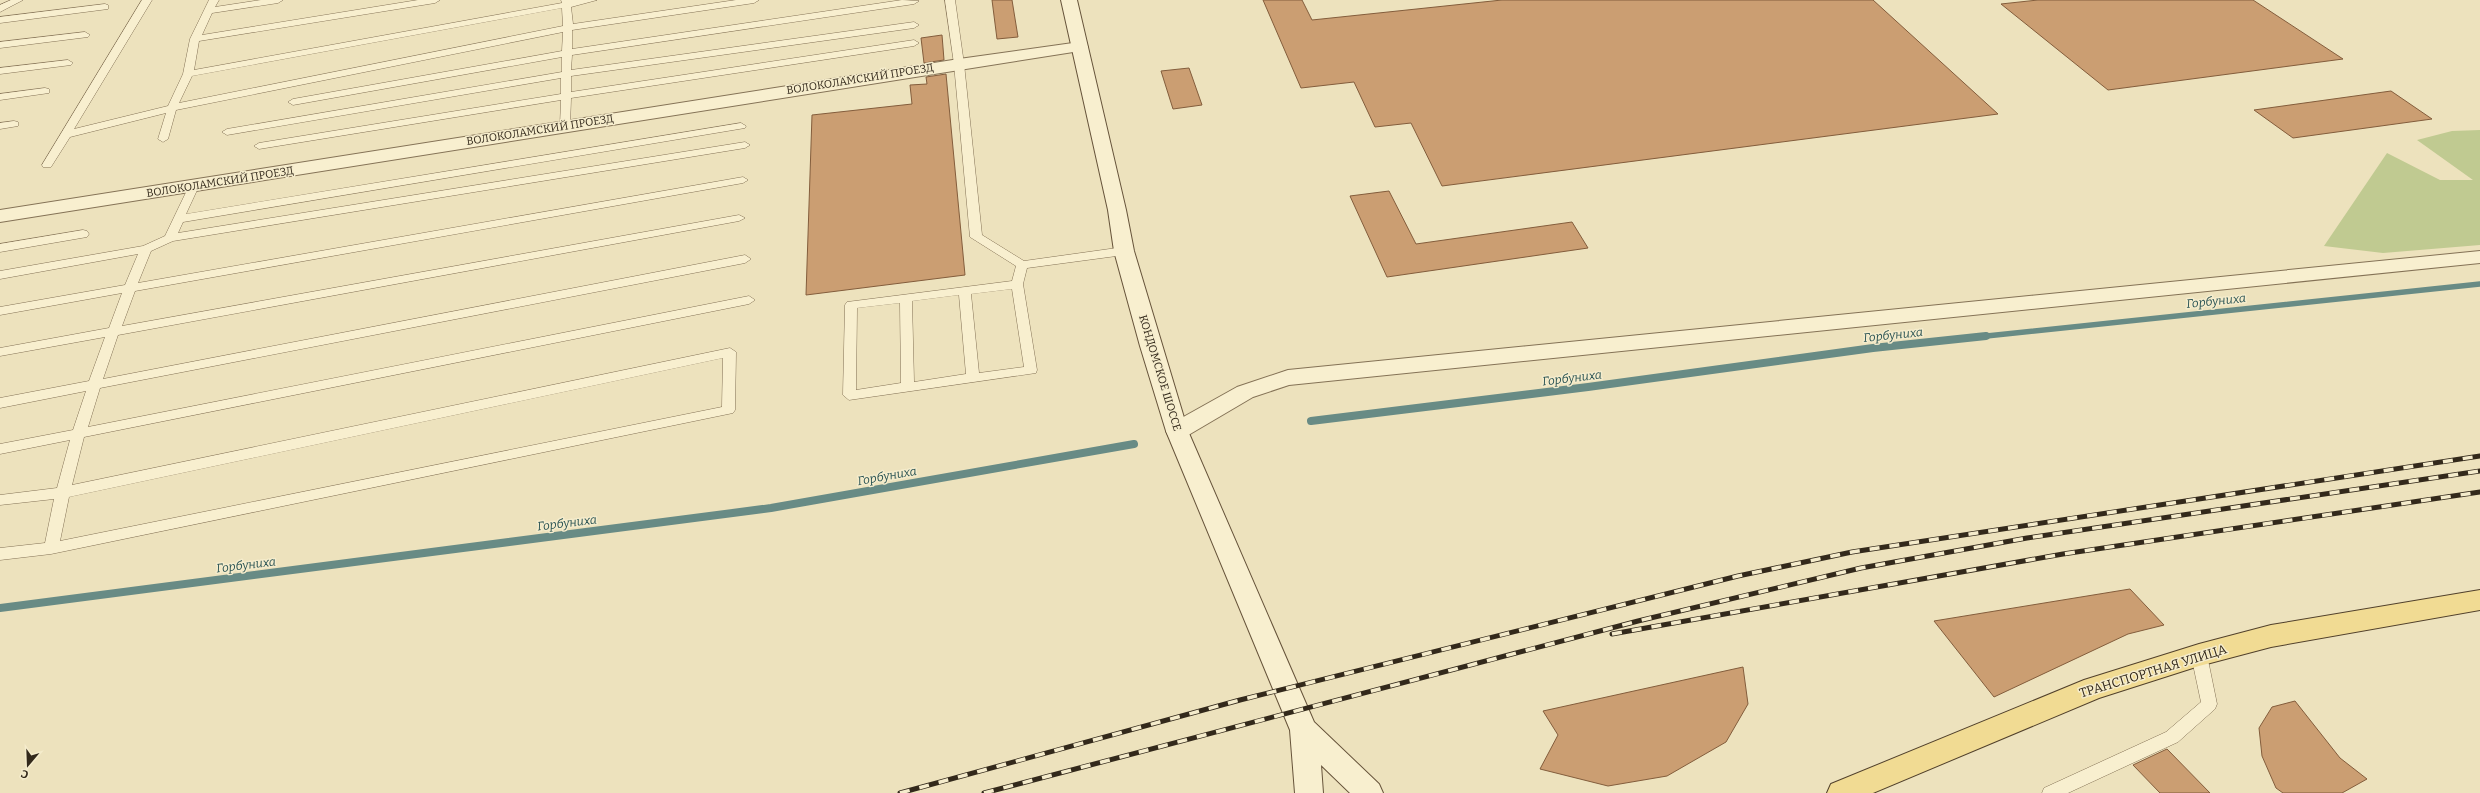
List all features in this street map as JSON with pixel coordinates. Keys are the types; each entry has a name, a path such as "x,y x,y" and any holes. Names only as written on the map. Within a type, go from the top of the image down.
{"main road":[{"name":"ТРАНСПОРТНАЯ УЛИЦА","path":"1841,793 2093,688 2199,655 2271,636 2480,600"}],"street":[{"name":"КОНДОМСКОЕ ШОССЕ","path":"1069,0 1117,210 1124,251 1177,431 1304,730 1309,793"},
{"name":"ВОЛОКОЛАМСКИЙ ПРОЕЗД","path":"0,216 960,64 1080,47"},
{"path":"1177,431 1244,392 1288,378 2314,276 2480,257"},
{"name":"КОНДОМСКОЕ ШОССЕ","path":"1304,730 1369,793"}],"lane":[{"path":"0,9 18,0"},
{"path":"47,165 146,0"},
{"path":"163,139 172,108 188,74 195,39 214,0"},
{"path":"209,11 278,0"},
{"path":"195,39 434,0"},
{"path":"188,74 566,2 592,0"},
{"path":"66,134 172,108 568,28 754,0"},
{"path":"950,0 960,64 976,237 1022,265 1124,251"},
{"path":"565,126 566,53 568,28 566,2"},
{"path":"293,102 566,53 914,2"},
{"path":"0,20 105,7"},
{"path":"227,132 566,74 914,25"},
{"path":"0,45 85,34"},
{"path":"258,146 565,96 914,43"},
{"path":"0,71 68,63"},
{"path":"0,98 45,91"},
{"path":"0,126 14,124"},
{"path":"180,219 741,126"},
{"path":"0,275 146,249 170,238 745,145"},
{"path":"0,310 742,180"},
{"path":"170,238 194,186"},
{"path":"0,352 739,218"},
{"path":"0,248 83,234"},
{"path":"51,548 61,493 80,434 93,385 112,331 146,249"},
{"path":"0,403 745,259"},
{"path":"1017,284 851,305 849,395 1031,370 1017,284 1022,265"},
{"path":"965,291 973,378"},
{"path":"906,298 908,387"},
{"path":"0,449 749,300"},
{"path":"0,500 61,493 730,352 728,410 51,548 0,554"},
{"path":"2050,793 2172,737 2209,704 2199,655"}],"green space":[{"path":"2480,130 2480,245 2383,253 2324,246 2387,153 2440,180 2473,180 2417,140 2452,131"}],"building":[{"path":"992,0 1012,0 1018,37 997,39"},
{"path":"1263,0 1302,0 1312,20 1502,0 1873,0 1998,114 1442,186 1411,123 1375,127 1354,82 1301,88"},
{"path":"2038,0 2253,0 2343,59 2108,90 2001,4"},
{"path":"942,35 944,60 924,63 921,38"},
{"path":"1189,68 1202,105 1173,109 1161,71"},
{"path":"946,74 965,275 806,295 812,115 912,104 910,85 927,84 926,77"},
{"path":"2391,91 2432,119 2293,138 2254,110"},
{"path":"1389,191 1416,244 1572,222 1588,248 1387,277 1350,196"},
{"path":"2130,589 2164,625 2128,634 1994,697 1934,621"},
{"path":"1743,667 1748,704 1726,742 1667,776 1608,786 1540,769 1558,735 1543,711"},
{"path":"2295,701 2340,758 2367,779 2342,793 2283,793 2276,788 2262,756 2259,728 2272,707"},
{"path":"2167,749 2210,793 2160,793 2133,765"}],"waterway":[{"name":"Горбуниха","path":"1977,337 2480,284"},
{"name":"Горбуниха","path":"1311,421 1588,387 1873,348 1986,336"},
{"name":"Горбуниха","path":"0,608 771,508 1134,444"}],"railway":[{"path":"900,793 1240,700 1738,576 1852,552 2480,456"},
{"path":"984,793 1638,621 1861,568 2027,538 2480,471"},
{"path":"1612,634 2063,554 2480,492"}]}
